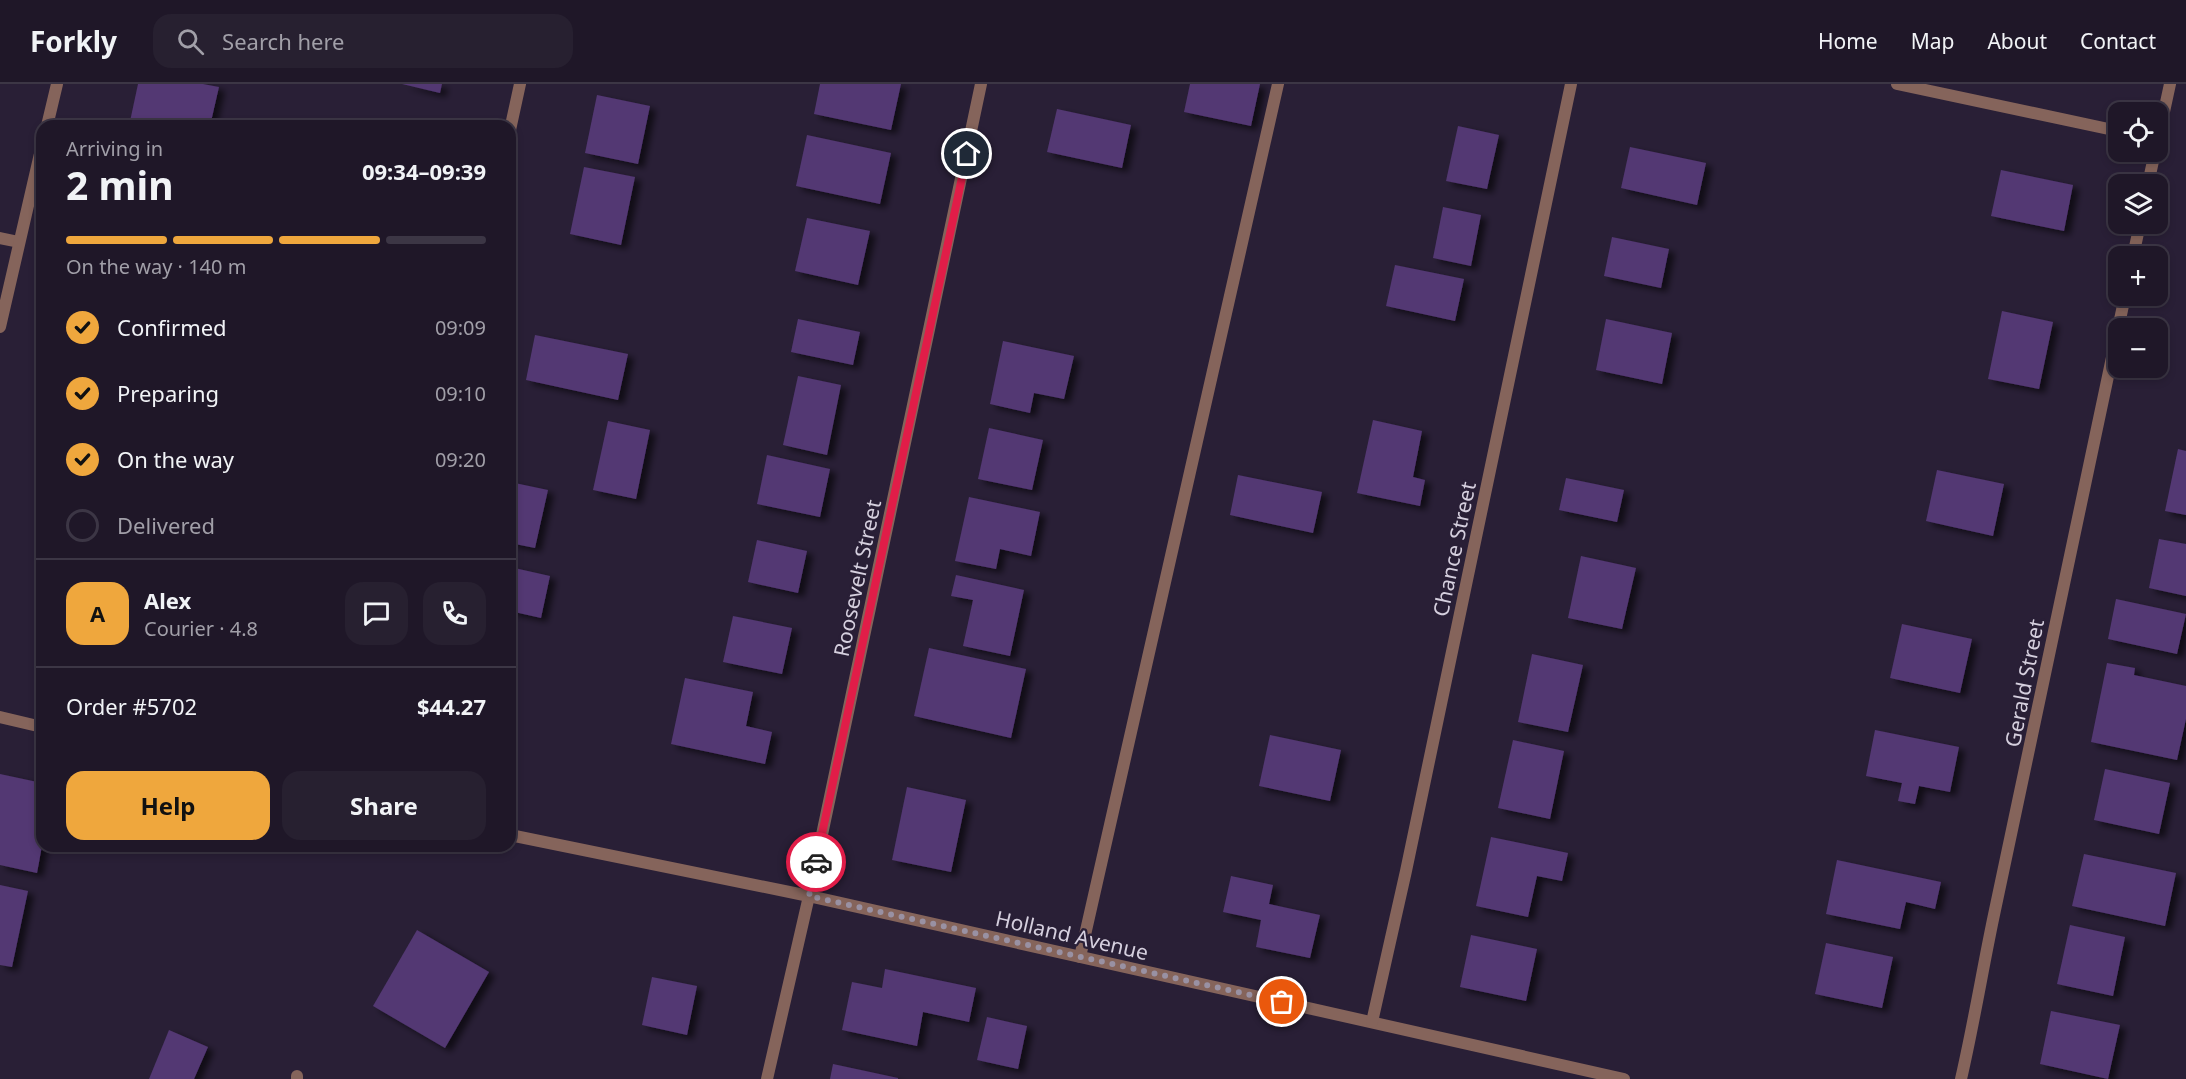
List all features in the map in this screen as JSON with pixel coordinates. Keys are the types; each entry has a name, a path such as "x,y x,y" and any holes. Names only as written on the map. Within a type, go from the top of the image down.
{"street":[{"path":"48,120 57,84"},
{"path":"512,120 520,84"},
{"name":"Roosevelt Street","path":"767,1079 809,896 981,84"},
{"path":"1080,957 1278,84"},
{"name":"Chance Street","path":"1372,1022 1406,871 1571,84"},
{"path":"1898,84 2108,129"},
{"path":"2166,102 2170,84"},
{"path":"0,327 36,170"},
{"path":"0,238 19,242"},
{"name":"Gerald Street","path":"1961,1079 2123,306"},
{"path":"0,717 36,726"},
{"name":"Holland Avenue","path":"516,836 809,896 1624,1079"}],"building":[{"path":"138,84 203,84 219,87 211,120 130,120"},
{"path":"402,84 442,84 440,93"},
{"path":"820,84 901,84 891,130 814,114"},
{"path":"1190,84 1260,84 1251,126 1184,112"},
{"path":"597,95 650,106 638,164 585,153"},
{"path":"1057,109 1131,125 1122,168 1047,152"},
{"path":"1458,126 1499,135 1487,189 1446,181"},
{"path":"807,135 891,153 880,204 796,186"},
{"path":"1630,147 1706,163 1697,205 1621,188"},
{"path":"584,167 635,177 621,245 570,234"},
{"path":"2001,170 2073,185 2064,231 1991,216"},
{"path":"1443,207 1481,215 1471,266 1433,258"},
{"path":"807,218 870,231 858,285 795,271"},
{"path":"1612,237 1669,249 1661,288 1604,276"},
{"path":"1395,265 1464,279 1455,321 1386,306"},
{"path":"2002,311 2053,322 2039,389 1988,379"},
{"path":"798,319 860,332 853,365 791,352"},
{"path":"1606,319 1672,333 1662,384 1596,370"},
{"path":"535,335 628,354 618,400 526,380"},
{"path":"1003,341 1074,356 1064,399 1034,393 1030,413 990,404"},
{"path":"798,376 841,385 827,455 783,445"},
{"path":"1373,420 1422,431 1413,477 1425,480 1420,506 1357,493"},
{"path":"608,421 650,430 636,499 593,490"},
{"path":"989,428 1043,440 1032,490 978,479"},
{"path":"2178,449 2186,451 2186,515 2165,511"},
{"path":"767,455 830,469 820,517 757,504"},
{"path":"1937,470 2004,484 1993,536 1926,521"},
{"path":"1238,475 1322,492 1313,533 1230,515"},
{"path":"1566,478 1624,490 1617,522 1559,510"},
{"path":"516,483 548,490 535,548 516,544"},
{"path":"969,497 1040,512 1031,556 1000,549 996,569 955,561"},
{"path":"2159,539 2186,544 2186,596 2149,588"},
{"path":"757,540 807,551 798,593 748,582"},
{"path":"1581,556 1636,568 1622,629 1568,618"},
{"path":"516,568 550,576 541,618 516,612"},
{"path":"956,575 1024,590 1010,656 963,646 973,600 951,596"},
{"path":"2116,599 2186,614 2177,654 2108,639"},
{"path":"733,616 792,628 782,674 723,662"},
{"path":"1902,624 1972,639 1960,693 1890,678"},
{"path":"929,648 1026,669 1011,738 914,716"},
{"path":"1532,654 1583,665 1568,732 1518,722"},
{"path":"2107,663 2135,668 2134,675 2186,686 2186,719 2177,760 2091,742"},
{"path":"685,678 753,692 746,726 772,732 765,764 671,744"},
{"path":"1875,730 1959,747 1950,792 1919,786 1915,804 1898,801 1902,783 1866,776"},
{"path":"1270,735 1341,750 1330,801 1259,786"},
{"path":"1513,740 1564,751 1550,819 1498,808"},
{"path":"2105,769 2170,783 2159,834 2094,820"},
{"path":"0,774 36,782 36,852 41,852 37,873 0,865"},
{"path":"907,787 966,800 951,872 892,860"},
{"path":"1491,837 1568,853 1562,881 1537,876 1528,917 1476,906"},
{"path":"2084,854 2176,873 2165,926 2072,906"},
{"path":"1837,860 1941,882 1935,909 1906,902 1900,929 1826,914"},
{"path":"1231,876 1273,885 1269,904 1320,915 1310,958 1256,947 1261,920 1223,912"},
{"path":"0,885 28,891 12,967 0,965"},
{"path":"2070,925 2125,937 2113,996 2057,984"},
{"path":"417,930 489,972 445,1048 373,1006"},
{"path":"1471,935 1537,949 1526,1001 1460,987"},
{"path":"1826,943 1893,957 1882,1008 1815,994"},
{"path":"885,969 976,988 969,1022 923,1012 917,1046 842,1030 852,982 882,988"},
{"path":"652,977 697,986 687,1035 642,1025"},
{"path":"2051,1011 2120,1025 2108,1079 2040,1064"},
{"path":"987,1017 1027,1026 1018,1069 977,1060"},
{"path":"169,1030 208,1047 194,1079 149,1079"},
{"path":"833,1064 898,1078 898,1079 830,1079"}],"way so far":[{"path":"816,862 809,896 1282,1002"}],"route":[{"path":"816,862 967,154"}]}
